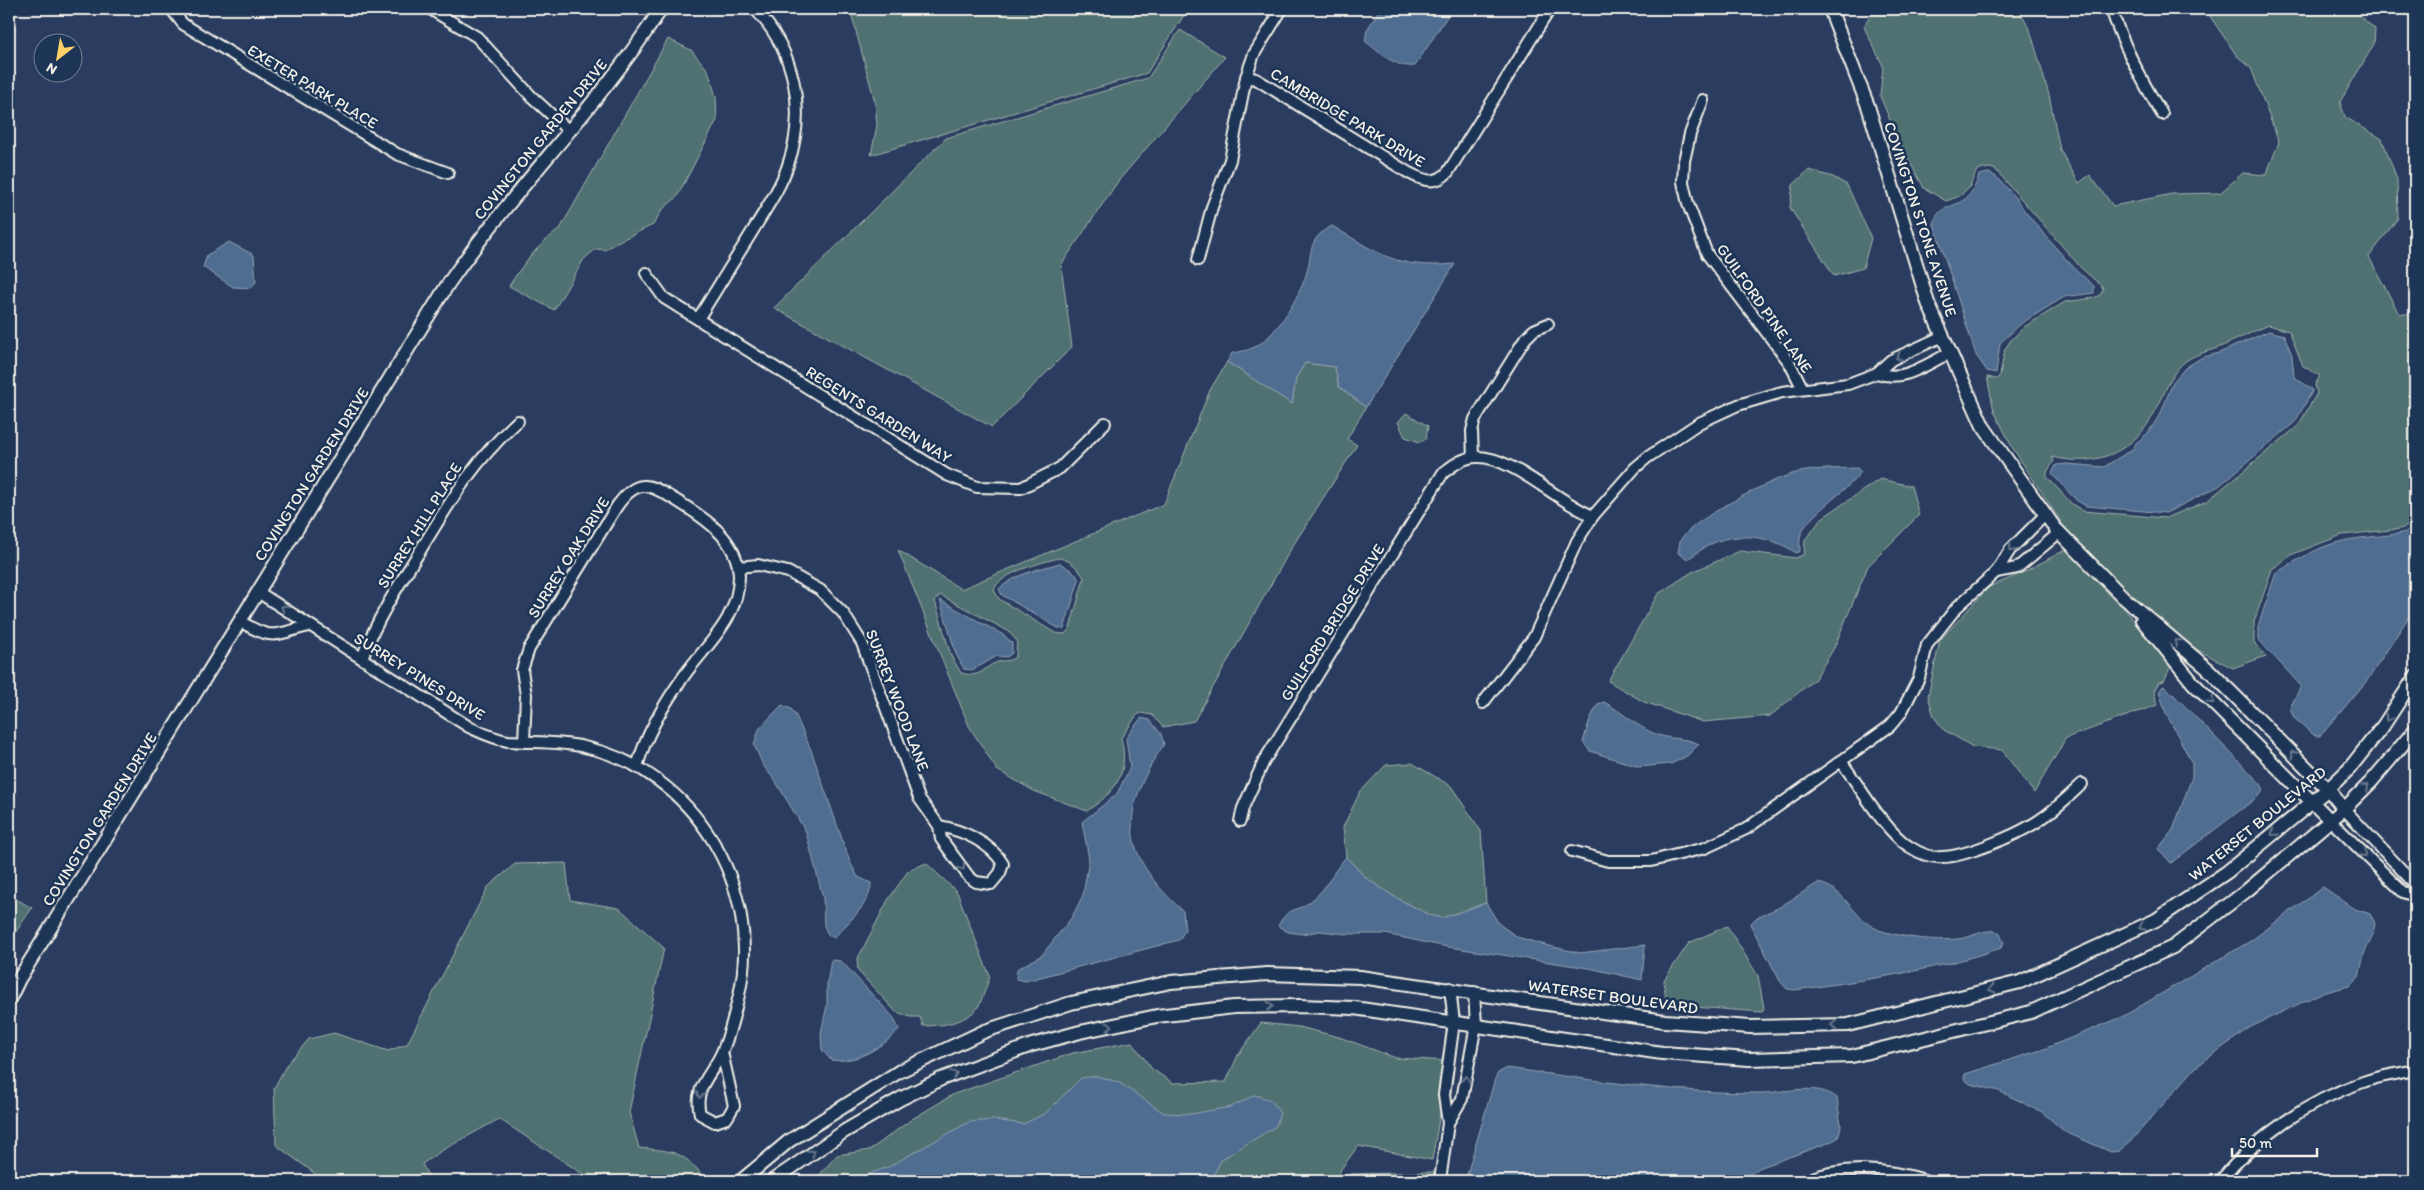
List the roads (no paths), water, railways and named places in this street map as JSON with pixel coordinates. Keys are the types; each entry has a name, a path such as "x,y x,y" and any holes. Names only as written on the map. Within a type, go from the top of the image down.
{"street":[{"name":"EXETER PARK PLACE","path":"172,9 183,24 397,154 448,173"},
{"path":"430,9 477,38 531,96 569,131"},
{"name":"COVINGTON GARDEN DRIVE","path":"9,994 448,284 500,212 617,72 661,9"},
{"path":"698,319 776,193 789,164 796,128 798,92 793,74 776,36 755,9"},
{"name":"CAMBRIDGE PARK DRIVE","path":"1198,260 1212,207 1230,160 1246,77 1254,54 1282,9"},
{"name":"CAMBRIDGE PARK DRIVE","path":"1246,77 1256,79 1408,173 1422,180 1434,182 1448,172 1550,9"},
{"name":"COVINGTON STONE AVENUE","path":"1830,9 1868,106 1928,303 1982,426 2060,532 2123,597 2193,683 2330,820"},
{"path":"2111,9 2124,47 2162,114"},
{"name":"GUILFORD PINE LANE","path":"1703,100 1690,134 1684,161 1683,182 1688,204 1707,254 1789,362 1803,389"},
{"name":"REGENTS GARDEN WAY","path":"646,273 664,298 947,475 978,487 1022,488 1060,468 1105,423"},
{"path":"1548,324 1534,330 1525,339 1475,419 1472,432 1473,457 1478,456 1504,463 1578,510 1593,516"},
{"path":"1483,703 1534,637 1577,541 1593,516 1635,468 1665,444 1717,413 1738,405 1782,392 1848,384 1877,373 1891,360 1943,336"},
{"path":"1877,373 1890,377 1901,377 1950,352"},
{"name":"SURREY HILL PLACE","path":"362,658 383,609 465,477 492,444 518,420"},
{"name":"GUILFORD BRIDGE DRIVE","path":"1240,822 1243,808 1264,761 1429,494 1448,469 1466,458 1473,457"},
{"name":"SURREY OAK DRIVE","path":"524,741 524,659 625,496 635,488 644,486 654,488 706,519 726,540 737,560 738,592 735,606 729,618 667,702 642,746 637,766"},
{"path":"1572,851 1608,861 1651,861 1705,848 1746,829 1842,761 1890,726 1901,713 1919,678 1927,645 1957,607 1996,572 2010,550 2046,514"},
{"path":"1996,572 2017,568 2060,532"},
{"name":"SURREY WOOD LANE","path":"738,567 758,565 788,572 820,590 843,613 862,643 920,798 939,826 941,839 969,877 976,882 984,884 991,884 996,880 1003,864 996,853 955,829 939,826"},
{"name":"SURREY PINES DRIVE","path":"258,592 308,626 362,658 469,727 497,738 584,747 637,766 678,798 710,833 738,894 742,916 744,966 739,993 722,1052 697,1096 700,1114 715,1122 728,1118 734,1106 722,1052"},
{"name":"COVINGTON STONE AVENUE","path":"2123,597 2208,669 2328,789 2344,809"},
{"path":"240,621 255,630 277,636 308,626"},
{"name":"WATERSET BOULEVARD","path":"741,1181 789,1141 900,1071 985,1031 1071,1003 1171,982 1267,974 1360,977 1450,988 1666,1021 1750,1027 1848,1025 2020,982 2156,920 2227,872 2328,789 2348,769 2366,748 2415,677"},
{"path":"772,1181 845,1131 900,1099 984,1061 1080,1032 1157,1016 1234,1007 1300,1006 1354,1008 1662,1053 1749,1059 1852,1056 2031,1012 2173,947 2245,892 2344,809 2377,776 2415,730"},
{"path":"1842,761 1897,837 1909,847 1926,855 1942,858 1978,849 2034,824 2053,811 2082,784"},
{"path":"2344,809 2415,884"},
{"path":"2330,820 2403,892 2415,896"},
{"name":"COVINGTON GARDEN DRIVE","path":"9,1000 19,979"},
{"path":"1440,1181 1448,1123 1444,1095 1454,1022 1450,988"},
{"path":"1448,1123 1462,1100 1476,1026 1474,992"},
{"path":"2220,1181 2274,1128 2314,1104 2363,1082 2415,1070"},
{"path":"1804,1181 1817,1176 1869,1169 1911,1176 1928,1181"}],"water":[{"path":"1380,9 1452,9 1415,66 1408,66 1394,62 1365,41 1367,30"},
{"path":"1989,173 2005,185 2060,252 2094,286 2094,293 2064,297 2022,323 2000,343 1996,373 1987,371 1976,355 1934,224 1941,211 1962,201 1971,193 1979,175"},
{"path":"1332,226 1376,252 1402,262 1434,265 1455,264 1366,407 1339,387 1335,367 1305,363 1296,378 1292,404 1227,362 1232,353 1252,348 1266,339 1287,314 1303,284 1315,241 1318,236"},
{"path":"229,242 254,255 256,282 251,288 233,287 203,267 207,255"},
{"path":"2269,331 2284,335 2292,355 2294,377 2313,390 2295,422 2219,486 2166,513 2086,506 2076,500 2052,474 2056,465 2104,467 2134,448 2136,443 2148,433 2161,413 2173,382 2185,368 2201,358 2219,353"},
{"path":"1857,468 1861,472 1855,479 1807,523 1801,534 1800,551 1796,553 1769,540 1738,537 1718,541 1688,559 1678,553 1680,541 1698,523 1731,502 1766,484 1800,472"},
{"path":"2415,529 2415,607 2369,678 2324,732 2320,736 2315,736 2294,718 2290,708 2301,686 2259,640 2259,623 2276,573 2308,554 2334,543 2397,534"},
{"path":"1060,563 1075,573 1079,580 1064,629 1058,628 1002,595 999,589 1012,579"},
{"path":"940,600 1005,636 1012,643 1012,653 1007,657 997,656 973,670 964,669 956,654"},
{"path":"2163,686 2264,789 2260,795 2171,863 2158,849 2173,830 2192,777 2192,763 2166,713 2159,692"},
{"path":"1604,702 1653,733 1699,744 1687,756 1671,764 1639,767 1590,751 1583,742 1590,719 1598,704"},
{"path":"782,705 791,709 796,716 811,750 850,862 858,877 871,883 870,891 863,906 834,938 828,935 824,926 823,898 806,832 776,782 763,765 754,745 759,729"},
{"path":"1141,718 1150,720 1161,734 1164,744 1149,769 1139,792 1133,813 1133,832 1137,852 1147,871 1162,890 1183,911 1185,930 1179,940 1026,981 1016,979 1017,969 1042,955 1072,917 1083,895 1089,859 1082,822 1117,794 1130,767 1126,738"},
{"path":"1346,857 1366,878 1393,896 1429,915 1442,918 1486,903 1499,924 1517,937 1549,946 1580,953 1645,945 1642,980 1589,968 1442,946 1385,934 1346,934 1320,931 1302,934 1288,932 1278,926 1285,915 1306,905 1317,896"},
{"path":"1818,883 1828,886 1837,892 1865,921 1874,928 1885,932 1903,936 1949,940 1994,931 1999,932 2004,943 2001,948 1925,969 1795,990 1787,989 1780,981 1750,924 1757,917 1778,908"},
{"path":"2323,887 2355,909 2370,914 2375,923 2373,934 2364,954 2359,977 2349,986 2319,994 2249,1028 2196,1067 2130,1142 2119,1151 2111,1152 2065,1132 2042,1112 1999,1091 1970,1084 1964,1079 1965,1074 2041,1050 2122,1017 2252,940"},
{"path":"831,960 841,961 893,1017 899,1029 886,1042 868,1053 840,1061 831,1060 822,1050 821,1033 827,1005 827,984"},
{"path":"1507,1068 1633,1085 1696,1091 1760,1093 1820,1090 1837,1098 1841,1126 1838,1138 1759,1168 1741,1181 1465,1181 1495,1079 1498,1073"},
{"path":"1097,1076 1118,1082 1164,1113 1190,1114 1231,1107 1255,1095 1271,1100 1280,1113 1276,1126 1222,1159 1210,1181 850,1181 888,1167 969,1122 994,1120 1023,1124 1046,1113 1081,1078"}]}
